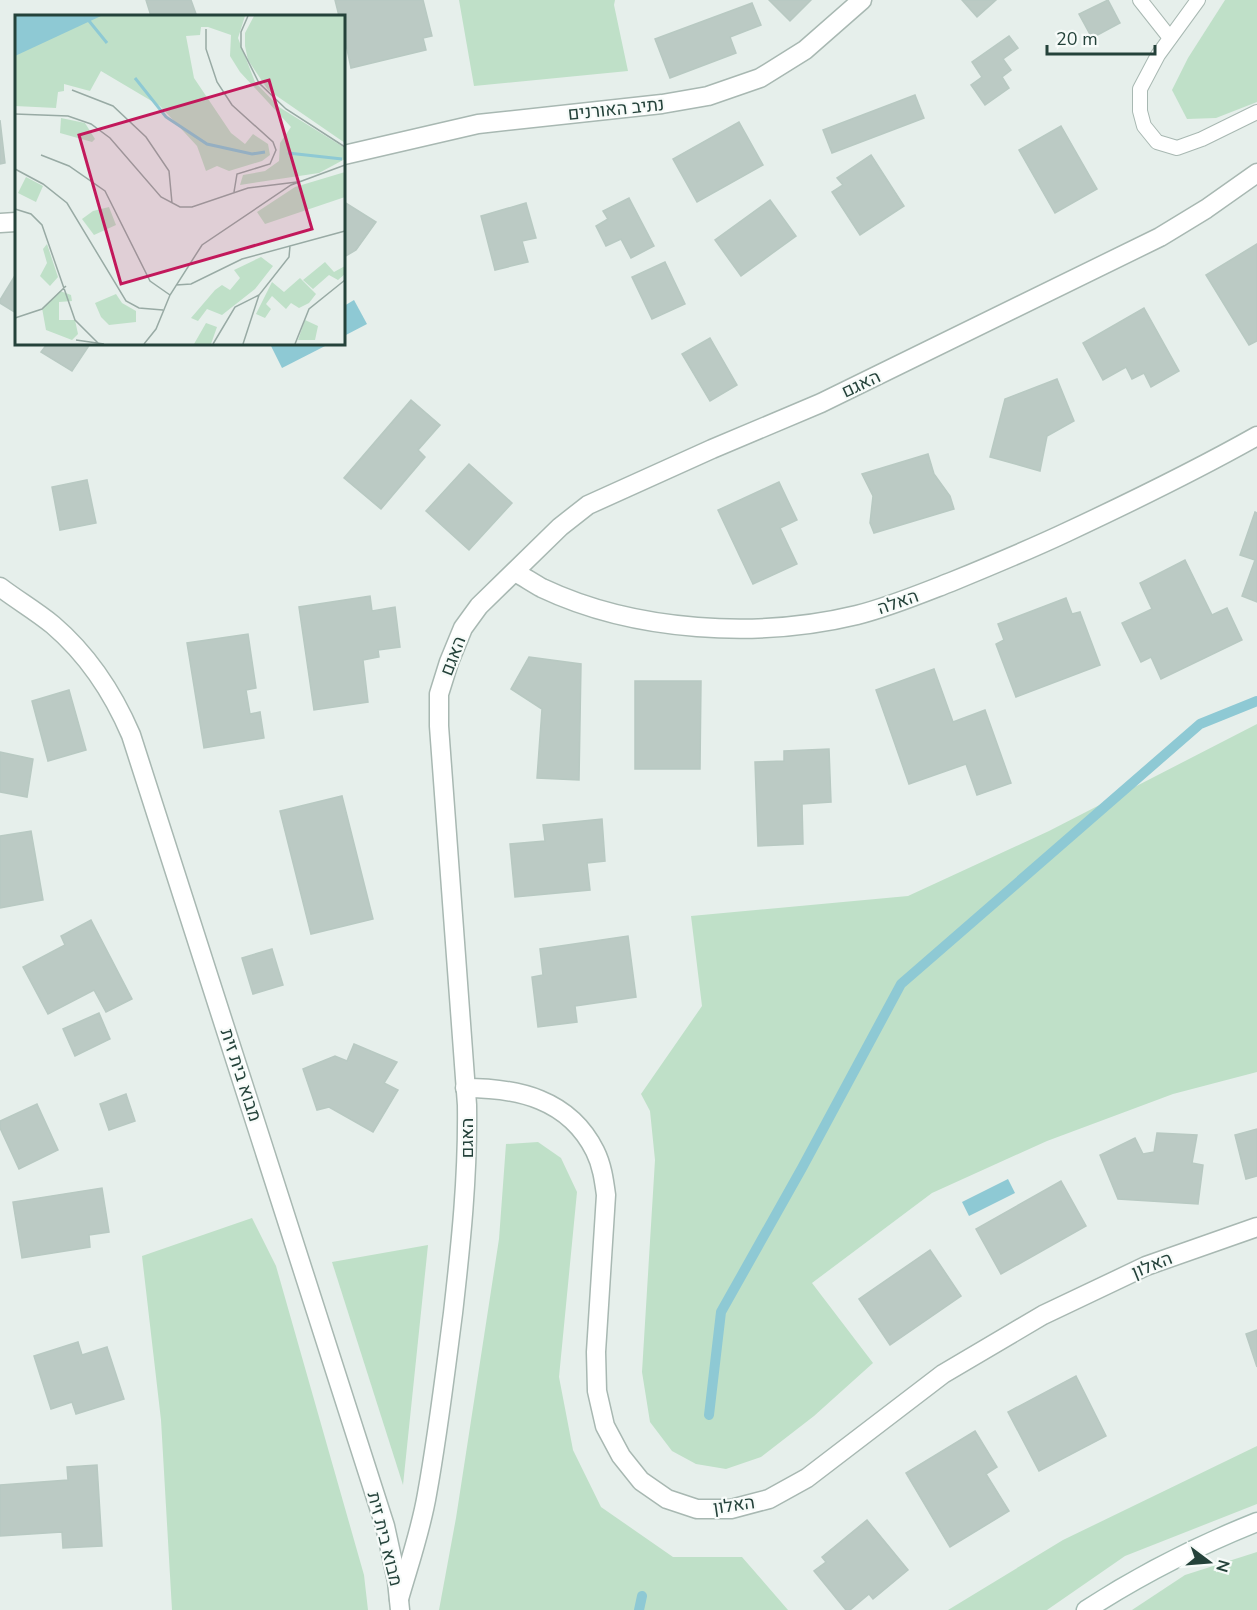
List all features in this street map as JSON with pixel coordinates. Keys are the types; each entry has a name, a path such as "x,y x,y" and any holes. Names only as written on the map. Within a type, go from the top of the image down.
{"street":[{"name":"נתיב האורנים","path":"345,155 478,124 662,104 708,96 760,78 796,56 862,0"},
{"name":"האגם","path":"400,1605 427,1495 442,1405 465,1200 467,1132 465,1088 439,726 440,694 449,662 463,628 479,606 560,527 588,505 712,448 821,403 1139,247 1206,209 1257,173"},
{"path":"0,224 15,222"},
{"name":"האלה","path":"515,572 541,587 574,601 650,621 733,628 817,623 858,615 897,603 989,567 1162,487 1257,436"},
{"name":"מבוא בית זית","path":"0,587 53,625 80,652 114,699 131,735 380,1508 390,1545 400,1605"},
{"name":"האלון","path":"465,1088 513,1091 543,1101 570,1118 595,1151 603,1172 606,1196 596,1352 597,1391 605,1426 621,1456 641,1481 667,1499 697,1509 731,1509 769,1499 807,1478 943,1374 1042,1315 1146,1266 1257,1227"},
{"path":"1086,1610 1167,1563 1204,1544 1257,1522"}],"lane":[{"path":"1140,0 1170,38"},
{"path":"1198,0 1158,55 1140,89 1140,111 1144,126 1157,142 1177,148 1202,139 1257,112"}],"green space":[{"path":"459,0 615,0 614,5 628,71 474,86"},
{"path":"1225,0 1257,0 1257,102 1216,118 1187,119 1172,90 1188,58"},
{"path":"1257,724 1257,1072 1173,1094 1047,1141 932,1193 812,1283 873,1363 814,1416 761,1457 726,1469 696,1464 672,1451 650,1422 642,1372 655,1160 650,1111 641,1094 702,1006 691,916 908,896 1049,831"},
{"path":"538,1142 561,1158 577,1192 559,1377 573,1450 601,1507 673,1557 742,1557 788,1610 439,1610 456,1518 499,1239 506,1144"},
{"path":"252,1218 276,1266 364,1575 368,1610 172,1610 161,1420 142,1256"},
{"path":"428,1245 403,1485 332,1262"},
{"path":"1257,1446 1257,1504 1125,1556 1047,1610 948,1610 1063,1540"},
{"path":"1257,1552 1257,1610 1132,1610 1185,1575"}],"water":[{"path":"354,300 367,324 345,335 345,305"},
{"path":"270,345 327,345 282,368"},
{"path":"1008,1179 1015,1193 969,1216 962,1202"}],"building":[{"path":"146,0 191,0 196,14 192,15 151,15"},
{"path":"335,0 423,0 432,36 423,38 426,50 351,68 345,40 345,15 339,15"},
{"path":"769,0 811,0 790,21"},
{"path":"962,0 996,0 977,17"},
{"path":"1108,0 1120,23 1092,38 1079,14"},
{"path":"752,3 761,25 730,37 736,53 670,78 655,39"},
{"path":"1009,36 1018,48 1003,59 1011,70 1002,77 1009,88 985,105 971,85 982,77 972,62"},
{"path":"915,95 924,118 832,153 823,130"},
{"path":"0,120 5,163 0,164"},
{"path":"739,122 763,165 697,202 673,159"},
{"path":"1061,126 1097,189 1055,213 1019,150"},
{"path":"871,155 904,206 860,235 832,192 843,185 837,178"},
{"path":"629,198 654,246 631,258 621,239 606,246 596,226 608,219 603,211"},
{"path":"770,200 796,236 741,276 715,240"},
{"path":"345,203 376,222 356,250 345,256"},
{"path":"526,203 536,238 522,241 528,262 495,270 481,216"},
{"path":"1257,244 1257,341 1249,345 1206,275"},
{"path":"665,262 685,304 652,319 632,277"},
{"path":"15,276 15,312 0,303"},
{"path":"1144,308 1179,371 1151,387 1144,373 1132,379 1126,367 1103,380 1083,343"},
{"path":"710,338 737,385 710,401 682,354"},
{"path":"46,345 89,345 72,371 41,352"},
{"path":"1057,379 1074,421 1047,436 1040,471 990,457 1005,399"},
{"path":"411,400 440,425 418,450 425,457 381,509 344,478"},
{"path":"928,454 934,474 950,496 954,509 874,533 870,523 873,496 862,474"},
{"path":"469,464 512,503 469,550 426,511"},
{"path":"87,480 96,523 60,530 52,487"},
{"path":"779,482 797,520 780,528 797,564 753,584 718,510"},
{"path":"1255,512 1257,513 1257,602 1242,596 1255,560 1240,555"},
{"path":"1185,560 1212,615 1227,608 1242,640 1161,679 1151,657 1141,662 1122,623 1152,609 1140,583"},
{"path":"370,596 372,611 395,607 400,647 378,650 379,657 363,660 368,702 314,710 299,607"},
{"path":"1066,598 1072,614 1080,612 1100,665 1016,697 996,644 1004,640 998,624"},
{"path":"248,634 256,688 246,690 250,714 260,712 264,738 204,748 187,643"},
{"path":"529,657 581,664 579,780 537,778 542,709 511,689"},
{"path":"934,669 953,722 985,710 1011,783 977,795 966,764 909,784 876,690"},
{"path":"635,681 701,681 700,769 635,769"},
{"path":"69,690 86,750 48,761 32,701"},
{"path":"829,749 831,802 802,804 803,844 758,846 755,762 784,761 784,751"},
{"path":"0,752 33,759 27,797 0,792"},
{"path":"342,796 373,919 311,934 280,811"},
{"path":"602,819 605,861 587,863 590,890 515,897 510,844 545,841 543,825"},
{"path":"31,831 43,900 0,908 0,836"},
{"path":"91,920 132,999 106,1012 94,990 48,1014 23,967 65,945 61,936"},
{"path":"628,936 636,997 575,1006 577,1022 538,1027 532,977 543,975 540,949"},
{"path":"272,949 283,985 253,994 242,958"},
{"path":"99,1013 110,1039 75,1056 63,1029"},
{"path":"354,1044 397,1062 384,1083 398,1090 373,1132 329,1107 317,1110 303,1069 335,1056 347,1061"},
{"path":"126,1094 135,1121 109,1130 100,1104"},
{"path":"37,1104 58,1150 19,1169 0,1128 0,1121"},
{"path":"1257,1129 1257,1176 1246,1179 1235,1135"},
{"path":"1157,1133 1197,1135 1192,1163 1203,1165 1198,1204 1118,1199 1100,1155 1135,1138 1143,1154 1154,1152"},
{"path":"1061,1181 1086,1226 1001,1274 976,1229"},
{"path":"102,1188 109,1232 89,1235 90,1247 22,1258 13,1202"},
{"path":"930,1250 961,1296 890,1345 859,1299"},
{"path":"1257,1330 1257,1367 1246,1334"},
{"path":"78,1342 82,1355 107,1347 124,1399 76,1414 72,1402 51,1409 34,1356"},
{"path":"1076,1376 1106,1436 1039,1471 1008,1412"},
{"path":"975,1431 997,1467 986,1474 1009,1511 950,1547 906,1473"},
{"path":"97,1465 102,1546 63,1548 62,1532 0,1536 0,1485 68,1480 67,1467"},
{"path":"867,1520 908,1570 873,1599 869,1594 850,1610 846,1610 814,1571 826,1562 822,1557"}],"waterway":[{"path":"709,1415 721,1312 901,984 1200,724 1257,701"},
{"path":"639,1610 642,1596"}]}
